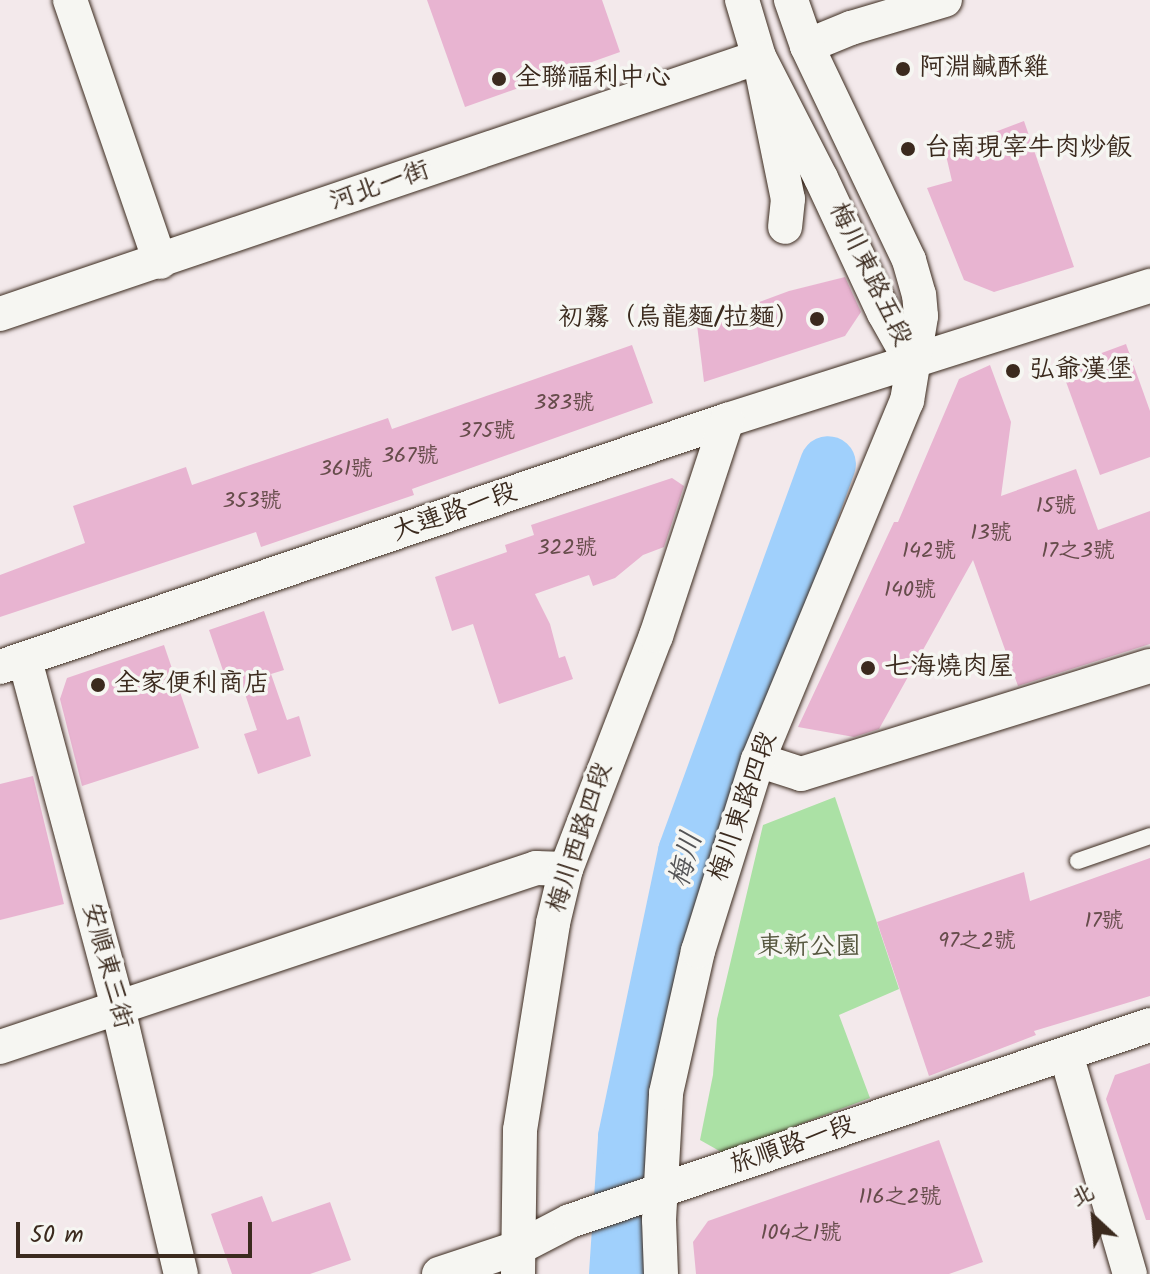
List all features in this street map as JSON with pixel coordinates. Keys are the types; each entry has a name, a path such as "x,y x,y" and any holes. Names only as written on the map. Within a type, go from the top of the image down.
{"street":[{"path":"70,0 160,262"},
{"name":"梅川東路五段","path":"742,0 759,57 788,199 785,227"},
{"name":"梅川東路五段","path":"791,0 807,46 909,260 921,316 911,361"},
{"path":"807,46 851,28 945,0"},
{"name":"河北一街","path":"0,314 759,57"},
{"name":"梅川東路五段","path":"759,57 821,178 884,313 911,361"},
{"name":"大連路一段","path":"12,664 727,420 1150,286"},
{"name":"梅川東路四段","path":"661,1274 646,1196 698,951 758,760 907,401 911,361"},
{"name":"梅川西路四段","path":"519,1261 520,1130 553,923 566,869 656,636 727,420"},
{"name":"安順東三街","path":"12,664 118,1008 181,1274"},
{"path":"758,760 801,774 1150,666"},
{"path":"0,1047 536,868 566,869"},
{"name":"旅順路一段","path":"439,1274 519,1261 570,1221 1150,1025"},
{"path":"1066,1054 1130,1274"}],"lane":[{"path":"1078,861 1150,836"}],"green space":[{"name":"東新公園","path":"835,797 899,989 839,1015 870,1098 723,1153 700,1140 713,1075 717,1019 763,825"}],"building":[{"name":"全聯福利中心","path":"427,0 602,0 620,52 465,107"},
{"path":"1024,121 1074,267 994,292 964,280 927,188 952,181 945,151"},
{"path":"845,277 861,312 845,336 704,382 697,325 789,291"},
{"path":"1126,344 1150,411 1150,457 1100,475 1061,368"},
{"path":"632,345 653,403 412,489 414,495 261,547 256,532 0,617 0,575 85,543 73,506 186,467 192,485 388,418 392,429"},
{"path":"990,365 1011,422 1001,496 1076,469 1098,530 1150,511 1150,644 1018,686 973,560 879,729 854,737 798,727 894,522 898,522 959,379"},
{"path":"672,478 684,486 664,547 643,555 615,578 593,586 589,575 535,594 550,624 559,658 565,656 573,679 499,704 473,624 452,631 435,577 507,552 505,545 534,535 531,525"},
{"path":"264,611 284,670 271,674 287,720 299,716 311,756 258,774 244,734 257,730 242,685 229,688 209,630"},
{"path":"164,645 199,748 82,786 60,699 67,678"},
{"path":"33,776 64,904 0,920 0,784"},
{"path":"1150,858 1150,996 1034,1031 1036,1035 929,1076 877,922 1024,872 1030,901"},
{"path":"1150,1063 1150,1220 1146,1220 1106,1099 1115,1075"},
{"path":"939,1140 983,1262 949,1274 696,1274 693,1242 708,1221"},
{"path":"262,1196 272,1222 330,1202 351,1260 310,1274 232,1274 211,1214"}],"waterway":[{"name":"梅川","path":"617,1274 626,1137 686,852 828,464"}],"place":[{"name":"阿淵鹹酥雞","path":"903,69"},
{"name":"全聯福利中心","path":"499,79"},
{"name":"台南現宰牛肉炒飯","path":"908,149"},
{"name":"初霧（烏龍麵/拉麵）","path":"817,319"},
{"name":"弘爺漢堡","path":"1013,371"},
{"name":"七海燒肉屋","path":"868,668"},
{"name":"全家便利商店","path":"98,685"}]}
